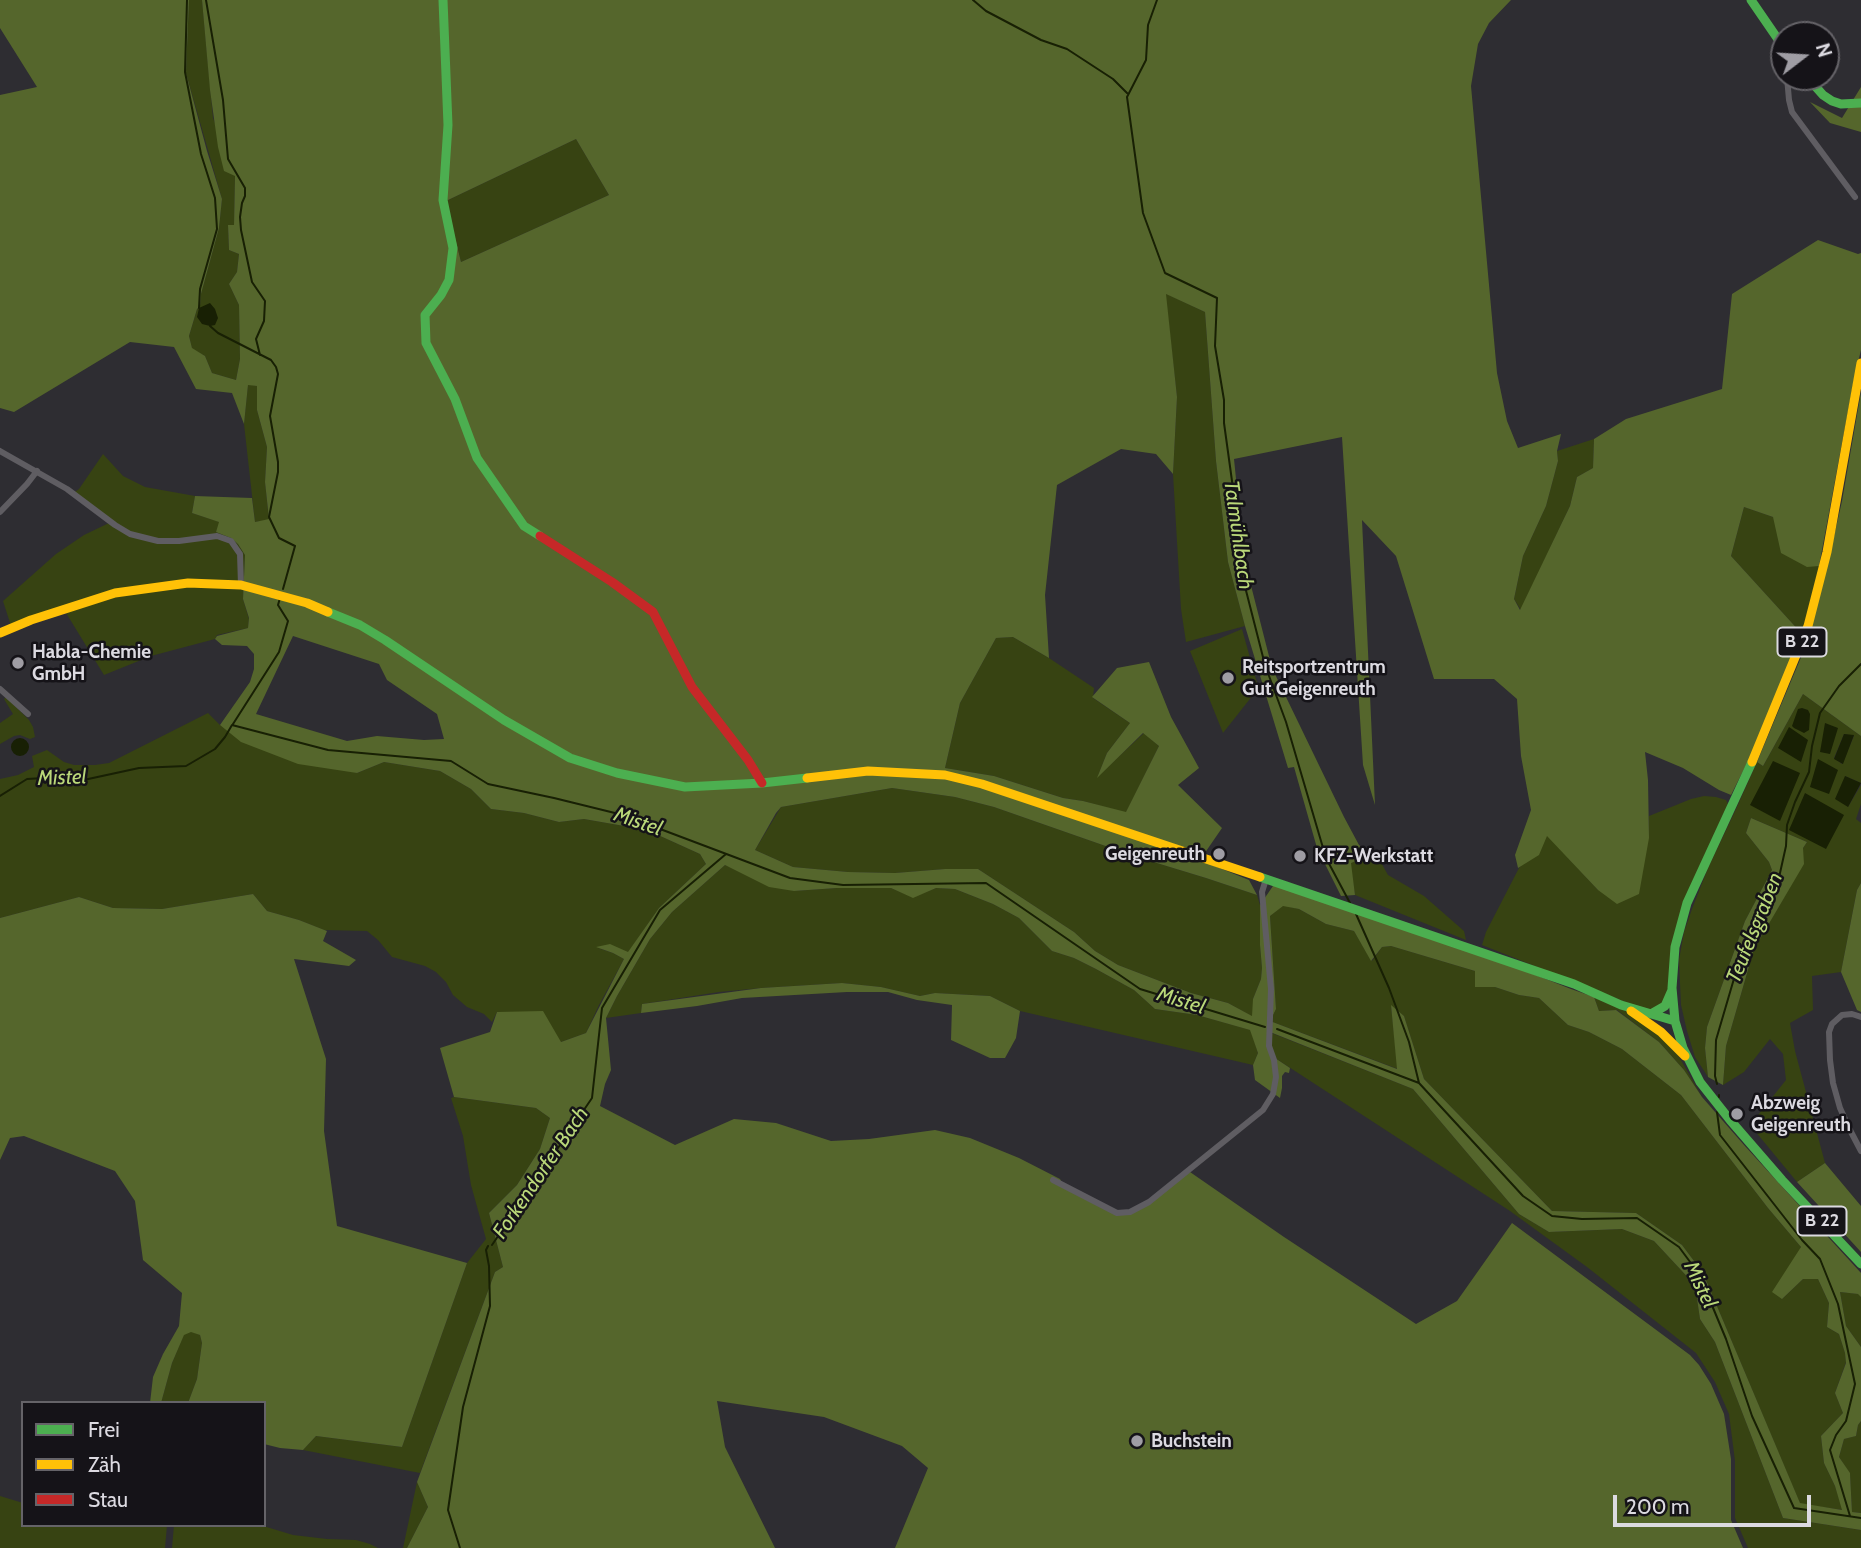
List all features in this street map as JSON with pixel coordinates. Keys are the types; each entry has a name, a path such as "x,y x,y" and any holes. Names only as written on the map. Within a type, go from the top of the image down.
{"main road":[{"path":"443,0 448,125 443,200 453,248 449,280 425,315 426,343 456,399 477,458 524,526 612,582 653,612 692,687 748,760 762,783"},
{"path":"1751,0 1770,28"},
{"path":"1819,91 1841,104 1861,103"},
{"name":"B 22","path":"1861,363 1827,552 1808,626 1752,760 1687,903 1675,947 1672,988 1675,1023 1688,1060 1700,1082 1782,1180 1861,1264"},
{"path":"0,633 42,616 115,593 188,583 241,585 307,603 360,625 504,720 570,758 617,773 685,787 762,783 868,771 944,775 982,784 1358,910 1574,984 1620,1005 1675,1023"},
{"path":"1651,1014 1665,1006 1672,988"},
{"path":"1620,1005 1652,1026 1688,1060"},
{"path":"1652,1026 1661,1027 1675,1023"}],"street":[{"path":"1788,91 1792,112 1855,197"},
{"path":"0,451 67,489 130,534 158,541 217,536 231,541 240,554 241,585"},
{"path":"0,512 37,471"},
{"path":"0,689 28,714"},
{"path":"1053,1181 1117,1213 1130,1212 1149,1202 1263,1110 1273,1094 1276,1077 1269,1046 1271,989 1262,892 1266,879"},
{"path":"1861,1017 1842,1014 1832,1024 1829,1032 1833,1083 1840,1108 1861,1150"}],"green space":[{"path":"0,0 189,0 186,73 222,199 219,228 200,306 189,336 192,348 205,356 212,373 236,380 240,359 239,305 229,284 237,272 239,254 229,250 228,225 234,225 235,176 224,171 218,147 202,0 1511,0 1489,23 1478,44 1471,86 1497,373 1507,421 1518,448 1561,434 1558,461 1546,506 1523,556 1514,599 1520,610 1570,506 1577,477 1593,468 1594,439 1626,419 1722,389 1732,294 1818,240 1861,253 1861,350 1819,566 1807,567 1781,553 1773,517 1744,507 1731,556 1802,634 1755,747 1731,795 1683,768 1645,752 1649,838 1639,894 1617,904 1598,890 1547,836 1539,855 1518,868 1515,855 1531,810 1521,756 1517,699 1494,679 1434,679 1396,556 1362,520 1375,805 1363,765 1342,437 1234,459 1244,558 1272,668 1359,845 1379,859 1369,856 1351,863 1355,895 1341,896 1317,848 1294,767 1288,768 1228,562 1216,461 1205,312 1166,294 1177,397 1173,474 1156,454 1121,449 1057,485 1045,595 1049,658 1013,637 996,638 960,703 945,768 994,776 1063,798 1126,812 1159,746 1143,733 1097,778 1107,753 1130,723 1092,697 1117,668 1149,662 1171,717 1199,768 1178,785 1222,828 1200,860 1249,880 1257,895 994,807 955,797 892,788 781,807 755,850 793,867 848,872 978,869 1074,932 1095,951 1118,965 1191,993 1228,1003 1252,1016 1253,999 1261,979 1262,968 1260,905 1275,883 1594,997 1599,1011 1616,1010 1659,1042 1684,1070 1702,1097 1861,1273 1861,1297 1858,1294 1840,1292 1846,1326 1861,1347 1861,1421 1856,1436 1844,1439 1839,1457 1850,1473 1852,1512 1861,1513 1861,1530 1783,1518 1715,1342 1700,1319 1695,1285 1654,1241 1622,1229 1549,1232 1519,1214 1413,1089 1270,1032 1269,1046 1275,1058 1290,1068 1289,1073 1285,1072 1282,1076 1280,1098 1255,1080 1253,1065 1258,1053 1250,1030 1197,1015 1155,1009 1134,990 1074,958 1052,951 1019,918 993,904 955,889 936,888 913,898 891,888 794,891 769,887 725,865 672,912 650,939 617,996 606,1018 611,1070 600,1106 675,1145 734,1119 776,1123 831,1141 935,1130 970,1138 1019,1158 1060,1179 1065,1188 1117,1214 1129,1213 1190,1172 1416,1324 1457,1301 1512,1223 1690,1355 1699,1365 1724,1414 1731,1459 1731,1520 1743,1548 895,1548 928,1468 902,1446 824,1417 717,1401 725,1447 775,1548 407,1548 428,1507 417,1482 495,1272 503,1267 489,1213 517,1185 540,1149 550,1118 536,1108 454,1097 440,1048 490,1032 497,1012 543,1011 561,1042 586,1033 624,959 596,947 610,944 628,952 659,908 706,864 700,854 647,830 584,819 559,822 524,813 491,809 471,789 440,771 384,762 357,773 298,764 241,742 220,725 250,682 254,669 254,654 247,646 222,645 215,639 217,636 248,628 249,618 243,599 245,555 231,538 216,532 219,522 192,513 195,496 252,498 255,522 269,519 265,482 267,447 257,410 257,386 248,385 244,424 232,393 196,389 174,347 130,342 14,412 0,408 0,95 37,87 0,28","holes":["576,139 609,195 461,262 446,201","293,636 379,664 387,680 437,714 444,739 377,736 347,741 256,714","1283,906 1299,909 1326,924 1354,931 1371,961 1382,947 1391,946 1475,971 1475,987 1495,987 1539,998 1568,1025 1589,1032 1622,1049 1681,1095 1801,1247 1772,1292 1782,1299 1803,1279 1818,1279 1829,1303 1827,1327 1839,1334 1845,1353 1846,1363 1835,1393 1843,1413 1821,1436 1824,1463 1842,1510 1800,1503 1703,1273 1682,1245 1636,1213 1552,1211 1424,1079 1404,1016 1391,1005 1397,1069 1270,1021 1276,1009 1270,916"]},
{"path":"189,0 202,0 213,118 235,176 234,225 228,226 229,250 239,254 237,272 229,284 239,305 240,359 236,380 212,373 205,356 192,349 189,336 200,306 219,228 222,199 186,73"},
{"path":"1861,87 1861,132 1830,123 1810,102 1842,118"},
{"path":"576,139 609,195 461,262 446,201"},
{"path":"1165,293 1205,312 1216,461 1228,562 1245,626 1186,642 1181,609 1173,474 1177,397"},
{"path":"248,384 257,386 257,410 267,447 265,482 269,520 255,522 244,424"},
{"path":"1861,392 1861,736 1803,694 1763,766 1757,762 1811,629 1842,501"},
{"path":"1594,439 1593,468 1577,477 1570,506 1521,610 1514,599 1523,556 1546,506 1558,461 1557,451"},
{"path":"103,454 123,476 145,487 195,496 192,513 220,522 216,532 231,538 245,555 243,599 249,619 248,628 151,656 104,675 63,608 11,626 3,601 56,554 84,535 109,523 72,494 79,489"},
{"path":"1744,507 1773,517 1819,566 1802,634 1731,556"},
{"name":"Reitsportzentrum Gut Geigenreuth","path":"1242,629 1257,683 1253,695 1223,733 1190,651"},
{"path":"1013,637 1094,688 1093,698 1130,723 1107,753 1098,776 1144,733 1159,746 1126,813 1063,798 994,776 945,768 960,703 996,638"},
{"path":"1803,694 1861,736 1861,783 1845,776 1848,807 1861,785 1861,804 1856,819 1861,823 1861,883 1857,890 1841,972 1812,976 1813,1010 1790,1023 1825,1163 1797,1182 1750,1125 1786,1080 1783,1054 1770,1039 1744,1072 1723,1085 1726,1046 1754,949 1803,864 1803,848 1807,842 1751,818 1746,833 1769,862 1772,870 1745,921 1707,1027 1705,1048 1708,1077 1695,1057 1681,1005 1679,960 1684,932 1708,868 1757,762 1763,766","holes":["1844,734 1854,736 1842,764 1834,758"]},
{"path":"6,697 29,720 35,737 30,739 14,736 0,744 0,723 13,714 4,699"},
{"path":"208,713 220,725 357,773 384,762 440,771 471,789 491,809 524,813 559,822 584,819 647,830 700,854 706,864 659,908 628,953 598,948 624,959 586,1033 561,1042 497,1012 492,1022 453,995 436,972 425,966 392,957 367,931 324,930 267,911 253,894 162,909 113,908 79,897 0,918 0,779 18,775 34,767 32,756 47,750 64,762 74,765 109,763"},
{"path":"892,788 955,797 994,807 1257,895 1260,905 1262,968 1261,979 1253,999 1253,1017 1228,1003 1191,993 1118,965 1095,951 1074,932 978,869 848,872 793,867 755,850 781,807"},
{"path":"1704,796 1726,800 1728,804 1689,890 1664,1004 1651,1010 1643,1009 1482,945 1519,868 1547,835 1598,890 1649,838 1649,816"},
{"path":"1751,818 1807,842 1803,848 1804,864 1754,949 1726,1046 1723,1085 1708,1077 1705,1048 1707,1027 1745,921 1772,870 1769,862 1746,833"},
{"path":"1369,856 1379,859 1388,875 1424,896 1464,931 1466,940 1355,895 1350,863"},
{"path":"725,865 794,891 891,888 913,897 936,888 955,889 1019,918 1052,951 1074,958 1134,990 1155,1009 1197,1015 1251,1030 1258,1053 1253,1065 1020,1011 990,996 935,993 920,996 881,987 842,983 719,992 642,1004 641,1013 606,1018 650,939 672,912"},
{"path":"1861,883 1861,1012 1857,1010 1841,972 1857,890"},
{"path":"253,894 267,911 327,931 323,941 356,960 349,966 294,959 326,1059 324,1131 337,1226 467,1263 402,1447 316,1436 303,1450 266,1444 266,1401 189,1401 197,1379 202,1343 200,1335 191,1332 184,1335 172,1363 162,1401 150,1401 153,1377 179,1326 182,1293 143,1260 135,1201 115,1171 24,1136 10,1138 0,1160 0,918 79,897 113,908 162,909"},
{"path":"1283,905 1299,909 1326,924 1354,931 1372,961 1382,947 1391,946 1475,971 1476,987 1495,987 1539,998 1568,1025 1589,1032 1622,1049 1681,1095 1801,1247 1782,1299 1803,1279 1818,1279 1829,1303 1827,1327 1839,1334 1845,1353 1846,1362 1835,1393 1843,1413 1821,1436 1824,1463 1843,1510 1800,1504 1703,1273 1682,1245 1636,1213 1552,1211 1424,1079 1404,1016 1391,1006 1398,1069 1270,1021 1276,1009 1270,916"},
{"path":"842,983 881,987 920,996 935,993 990,996 1020,1011 1016,1038 1005,1058 990,1058 951,1040 952,1005 888,992 742,998 641,1013 642,1004 761,988"},
{"path":"1594,997 1643,1021 1674,1048 1702,1097 1684,1070 1659,1042 1617,1010 1599,1011"},
{"path":"1269,1032 1413,1089 1519,1214 1549,1232 1622,1229 1654,1241 1695,1285 1700,1319 1715,1342 1783,1518 1861,1530 1861,1548 1748,1548 1735,1518 1735,1461 1729,1414 1715,1382 1696,1353 1587,1267 1510,1211 1275,1058 1269,1046"},
{"path":"451,1098 536,1108 550,1118 540,1149 517,1185 489,1213 503,1267 495,1272 420,1473 303,1450 316,1436 402,1447 467,1263 486,1239 471,1185 463,1136"},
{"path":"1825,1163 1861,1206 1861,1252 1797,1182"},
{"path":"1840,1292 1859,1294 1861,1297 1861,1347 1846,1326"},
{"path":"191,1331 200,1335 202,1343 197,1379 189,1401 162,1401 172,1363 184,1334"},
{"path":"1861,1421 1861,1513 1852,1512 1850,1474 1839,1457 1844,1439 1856,1436"},
{"path":"417,1482 428,1507 407,1548 403,1548"},
{"path":"0,1496 21,1502 21,1527 167,1527 165,1548 0,1548"},
{"path":"174,1527 266,1527 293,1535 356,1540 378,1548 172,1548"}],"shaded area":[{"path":"210,303 218,318 215,325 210,326 202,324 197,317 199,308"},
{"path":"1802,708 1810,714 1809,730 1804,733 1792,726 1798,709"},
{"path":"1825,723 1838,728 1830,754 1820,752"},
{"path":"1789,727 1808,740 1801,762 1778,748"},
{"path":"1844,734 1854,735 1843,764 1834,759"},
{"path":"16,738 24,738 29,747 27,754 16,756 11,751 11,743"},
{"path":"1818,759 1838,770 1829,794 1810,787"},
{"path":"1773,761 1800,773 1780,821 1750,805"},
{"path":"1845,776 1861,783 1848,807 1835,799"},
{"path":"1805,793 1844,815 1826,849 1789,830"}],"waterway":[{"path":"187,0 185,72 201,154 215,198 217,229 200,289 199,308"},
{"path":"206,0 223,100 228,159 245,188 240,217 241,230 252,282 265,301 264,321 256,339 260,355"},
{"path":"973,0 986,11 1041,40 1067,49 1113,79 1127,93"},
{"name":"Talmühlbach","path":"1157,0 1148,25 1146,60 1127,97 1143,213 1165,273 1217,298 1215,346 1224,400 1224,423 1236,510 1240,567 1265,665 1286,722 1326,858 1350,903"},
{"path":"210,326 218,333 271,360 278,374 270,416 278,472 269,517 279,538 295,546 283,589"},
{"path":"233,724 279,652 288,621 278,605 280,598"},
{"name":"Teufelsgraben","path":"1717,1084 1716,1040 1738,965 1778,882 1786,846 1787,825 1809,772 1820,713 1839,686 1861,664"},
{"name":"Mistel","path":"0,796 27,779 61,777 79,781 139,768 186,766 215,749 232,725 328,750 451,761 488,784 623,815 790,878 843,885 986,883 1140,989 1265,1027"},
{"name":"Forkendorfer Bach","path":"492,1245 592,1098 602,1008 660,910 726,854"},
{"name":"Talmühlbach","path":"1356,914 1389,988 1409,1042 1419,1083"},
{"name":"Mistel","path":"1277,1029 1419,1083 1523,1196 1552,1216 1582,1219 1637,1218 1679,1247 1699,1274 1726,1339 1752,1416 1794,1508 1861,1518"},
{"name":"Teufelsgraben","path":"1717,1112 1720,1135 1820,1259 1838,1304 1855,1384 1846,1421 1830,1450 1850,1516"},
{"name":"Forkendorfer Bach","path":"460,1548 448,1510 463,1407 490,1306 486,1250 488,1246"}],"traffic: fast":[{"path":"443,0 448,125 443,200 453,248 449,280 425,315 426,343 455,399 477,458 524,526 540,536"},
{"path":"1751,0 1770,28"},
{"path":"1819,91 1841,104 1861,103"},
{"path":"328,612 360,625 385,640 504,720 570,758 617,773 685,787 807,778"},
{"path":"1752,762 1687,903 1675,947 1672,988 1675,1021 1683,1048 1700,1082 1782,1180 1861,1264"},
{"path":"1260,877 1574,984 1621,1005 1675,1021"},
{"path":"1651,1014 1665,1006 1672,990"}],"traffic: slow":[{"path":"1752,762 1808,626 1827,552 1861,363"},
{"path":"0,633 115,593 188,583 241,585 307,603 328,612"},
{"path":"807,778 868,771 945,775 982,784 1260,877"},
{"path":"1631,1011 1661,1032 1685,1056"}],"traffic: jam":[{"path":"540,536 653,612 692,687 748,760 762,783"}],"place":[{"name":"Habla-Chemie GmbH","path":"18,663"},
{"name":"Reitsportzentrum Gut Geigenreuth","path":"1228,678"},
{"name":"Geigenreuth","path":"1219,854"},
{"name":"KFZ-Werkstatt","path":"1300,856"},
{"name":"Abzweig Geigenreuth","path":"1737,1114"},
{"name":"Buchstein","path":"1137,1441"}]}
